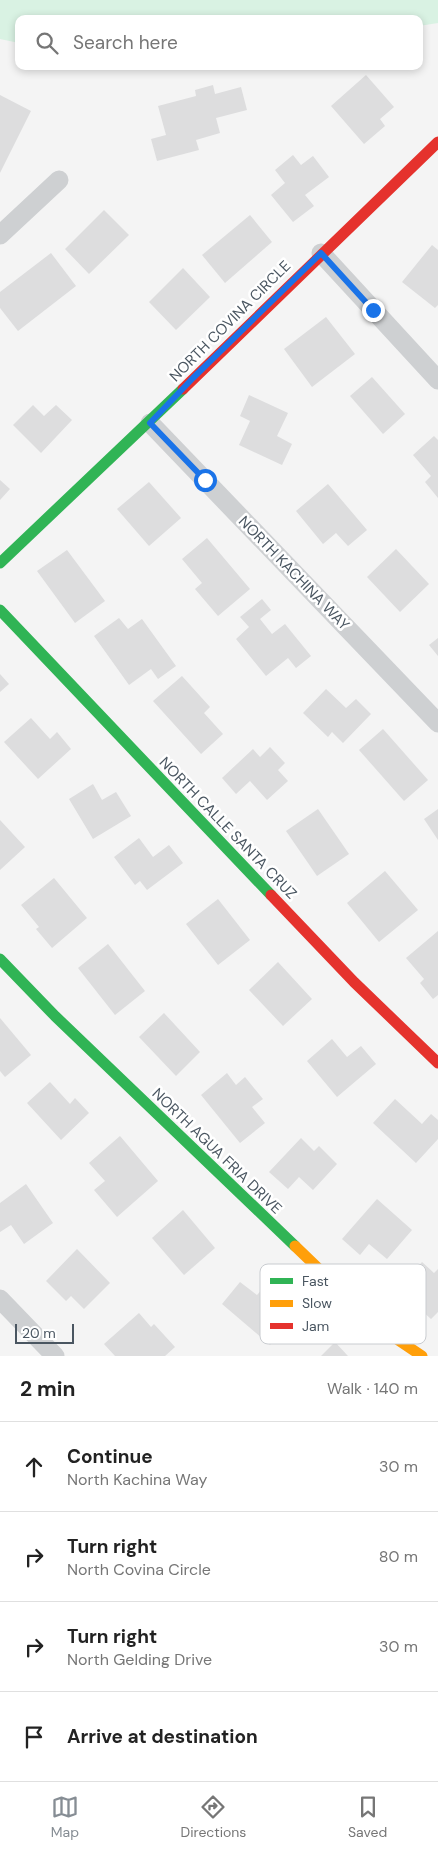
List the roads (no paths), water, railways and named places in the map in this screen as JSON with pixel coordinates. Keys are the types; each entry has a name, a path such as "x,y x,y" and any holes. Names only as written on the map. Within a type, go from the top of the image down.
{"street":[{"name":"NORTH COVINA CIRCLE","path":"0,563 150,423 193,378 321,253 438,142"},
{"path":"0,235 58,180"},
{"path":"321,253 438,380"},
{"name":"NORTH KACHINA WAY","path":"150,423 438,723"},
{"name":"NORTH CALLE SANTA CRUZ","path":"0,610 354,982 438,1063"},
{"name":"NORTH AGUA FRIA DRIVE","path":"0,959 55,1016 314,1264"},
{"path":"0,1299 55,1356"},
{"name":"NORTH AGUA FRIA DRIVE","path":"405,1344 422,1356"}]}
